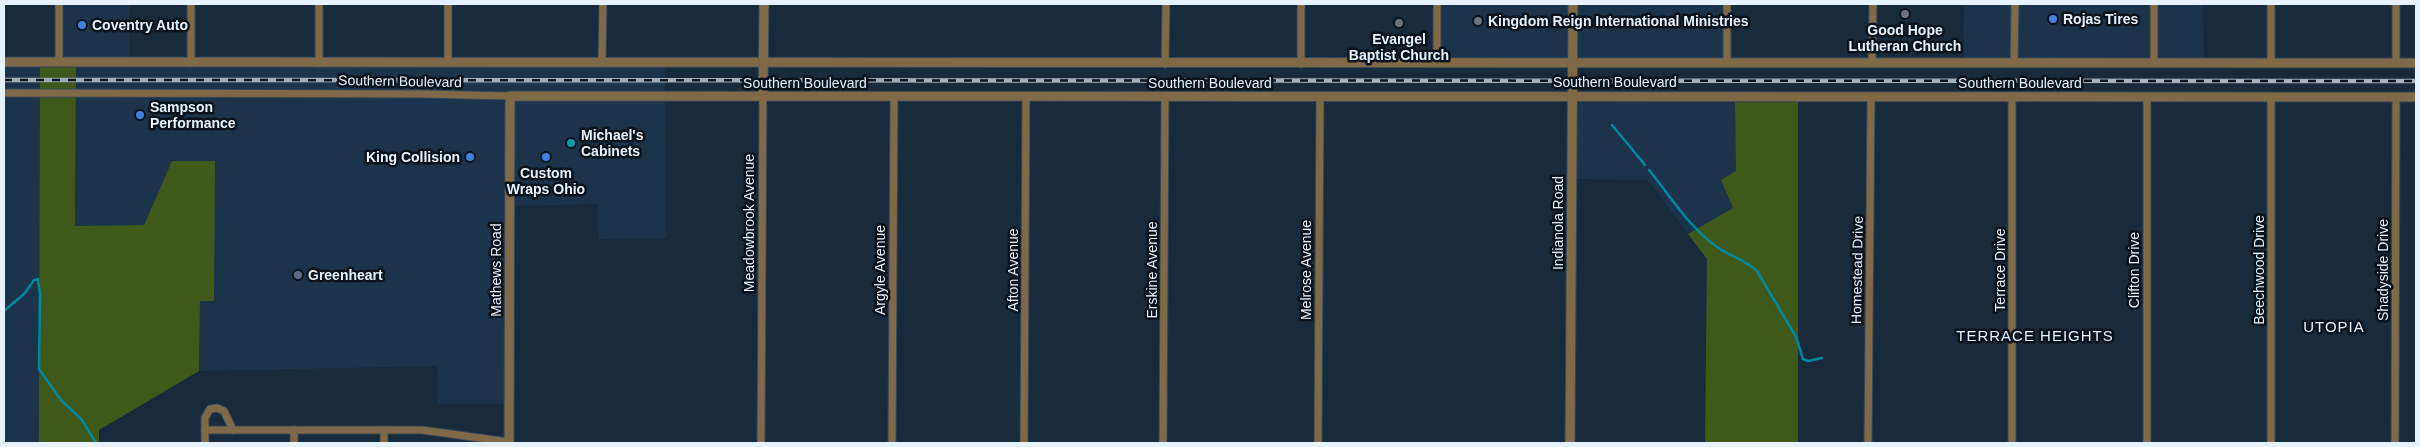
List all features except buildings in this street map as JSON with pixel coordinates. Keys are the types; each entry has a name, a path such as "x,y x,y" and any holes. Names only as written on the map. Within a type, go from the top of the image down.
{"street":[{"path":"59,4 59,62"},
{"path":"191,4 191,62"},
{"path":"319,4 319,63"},
{"path":"448,4 448,63"},
{"path":"602,64 603,4"},
{"name":"Meadowbrook Avenue","path":"761,443 764,4"},
{"path":"1165,64 1166,4"},
{"path":"1301,4 1301,64"},
{"path":"1437,4 1437,64"},
{"name":"Indianola Road","path":"1570,443 1573,4"},
{"path":"1727,4 1727,62"},
{"path":"1872,62 1873,4"},
{"path":"2014,63 2015,4"},
{"path":"2154,4 2154,63"},
{"path":"2271,4 2271,63"},
{"path":"2396,4 2396,63"},
{"name":"Southern Boulevard","path":"4,62 602,64 2416,63"},
{"name":"Southern Boulevard","path":"4,93 894,97 1572,95 2416,97"},
{"name":"Mathews Road","path":"509,442 510,96"},
{"name":"Argyle Avenue","path":"892,443 894,97"},
{"name":"Afton Avenue","path":"1024,443 1026,97"},
{"name":"Erskine Avenue","path":"1163,443 1165,97"},
{"name":"Melrose Avenue","path":"1318,443 1320,97"},
{"name":"Homestead Drive","path":"1868,443 1871,97"},
{"name":"Terrace Drive","path":"2012,97 2012,443"},
{"name":"Clifton Drive","path":"2147,97 2147,443"},
{"name":"Beechwood Drive","path":"2271,97 2271,443"},
{"name":"Shadyside Drive","path":"2395,443 2396,97"},
{"path":"205,443 207,413 210,409 218,408 224,410 233,430"},
{"path":"205,430 422,430 509,442"},
{"path":"294,430 294,443"},
{"path":"384,430 384,443"}],"shaded area":[{"path":"59,4 129,4 129,62 665,64 666,238 598,239 597,204 510,206 509,404 438,404 437,366 199,371 200,301 214,301 172,161 144,225 75,226 76,63 59,62"},
{"path":"1437,4 1727,4 1727,62 1437,63"},
{"path":"1964,4 2203,4 2204,63 1963,63"},
{"path":"4,62 40,62 39,443 4,443"},
{"path":"1572,95 1735,97 1736,171 1721,180 1733,208 1688,234 1648,180 1572,179"}],"green space":[{"path":"40,62 76,62 75,226 144,225 172,161 215,161 214,301 200,301 199,371 99,430 99,443 39,443"},
{"path":"1735,97 1798,97 1798,443 1705,443 1707,259 1688,234 1733,208 1721,180 1736,171"}],"waterway":[{"path":"1612,125 1645,165"},
{"path":"1649,170 1689,221 1707,239 1757,271 1796,337 1803,359 1808,361 1822,358"},
{"path":"5,310 24,294 34,280 38,279 40,295 39,369 61,400 82,420 96,443"}],"railway":[{"path":"4,80 2416,81"}],"place":[{"name":"Good Hope Lutheran Church","path":"1905,14"},
{"name":"Rojas Tires","path":"2053,19"},
{"name":"Kingdom Reign International Ministries","path":"1478,21"},
{"name":"Evangel Baptist Church","path":"1399,23"},
{"name":"Coventry Auto","path":"82,25"},
{"name":"Sampson Performance","path":"140,115"},
{"name":"Michael's Cabinets","path":"571,143"},
{"name":"King Collision","path":"470,157"},
{"name":"Custom Wraps Ohio","path":"546,157"},
{"name":"Greenheart","path":"298,275"}],"district":[{"name":"UTOPIA","path":"2334,326"},
{"name":"TERRACE HEIGHTS","path":"2035,335"}]}
